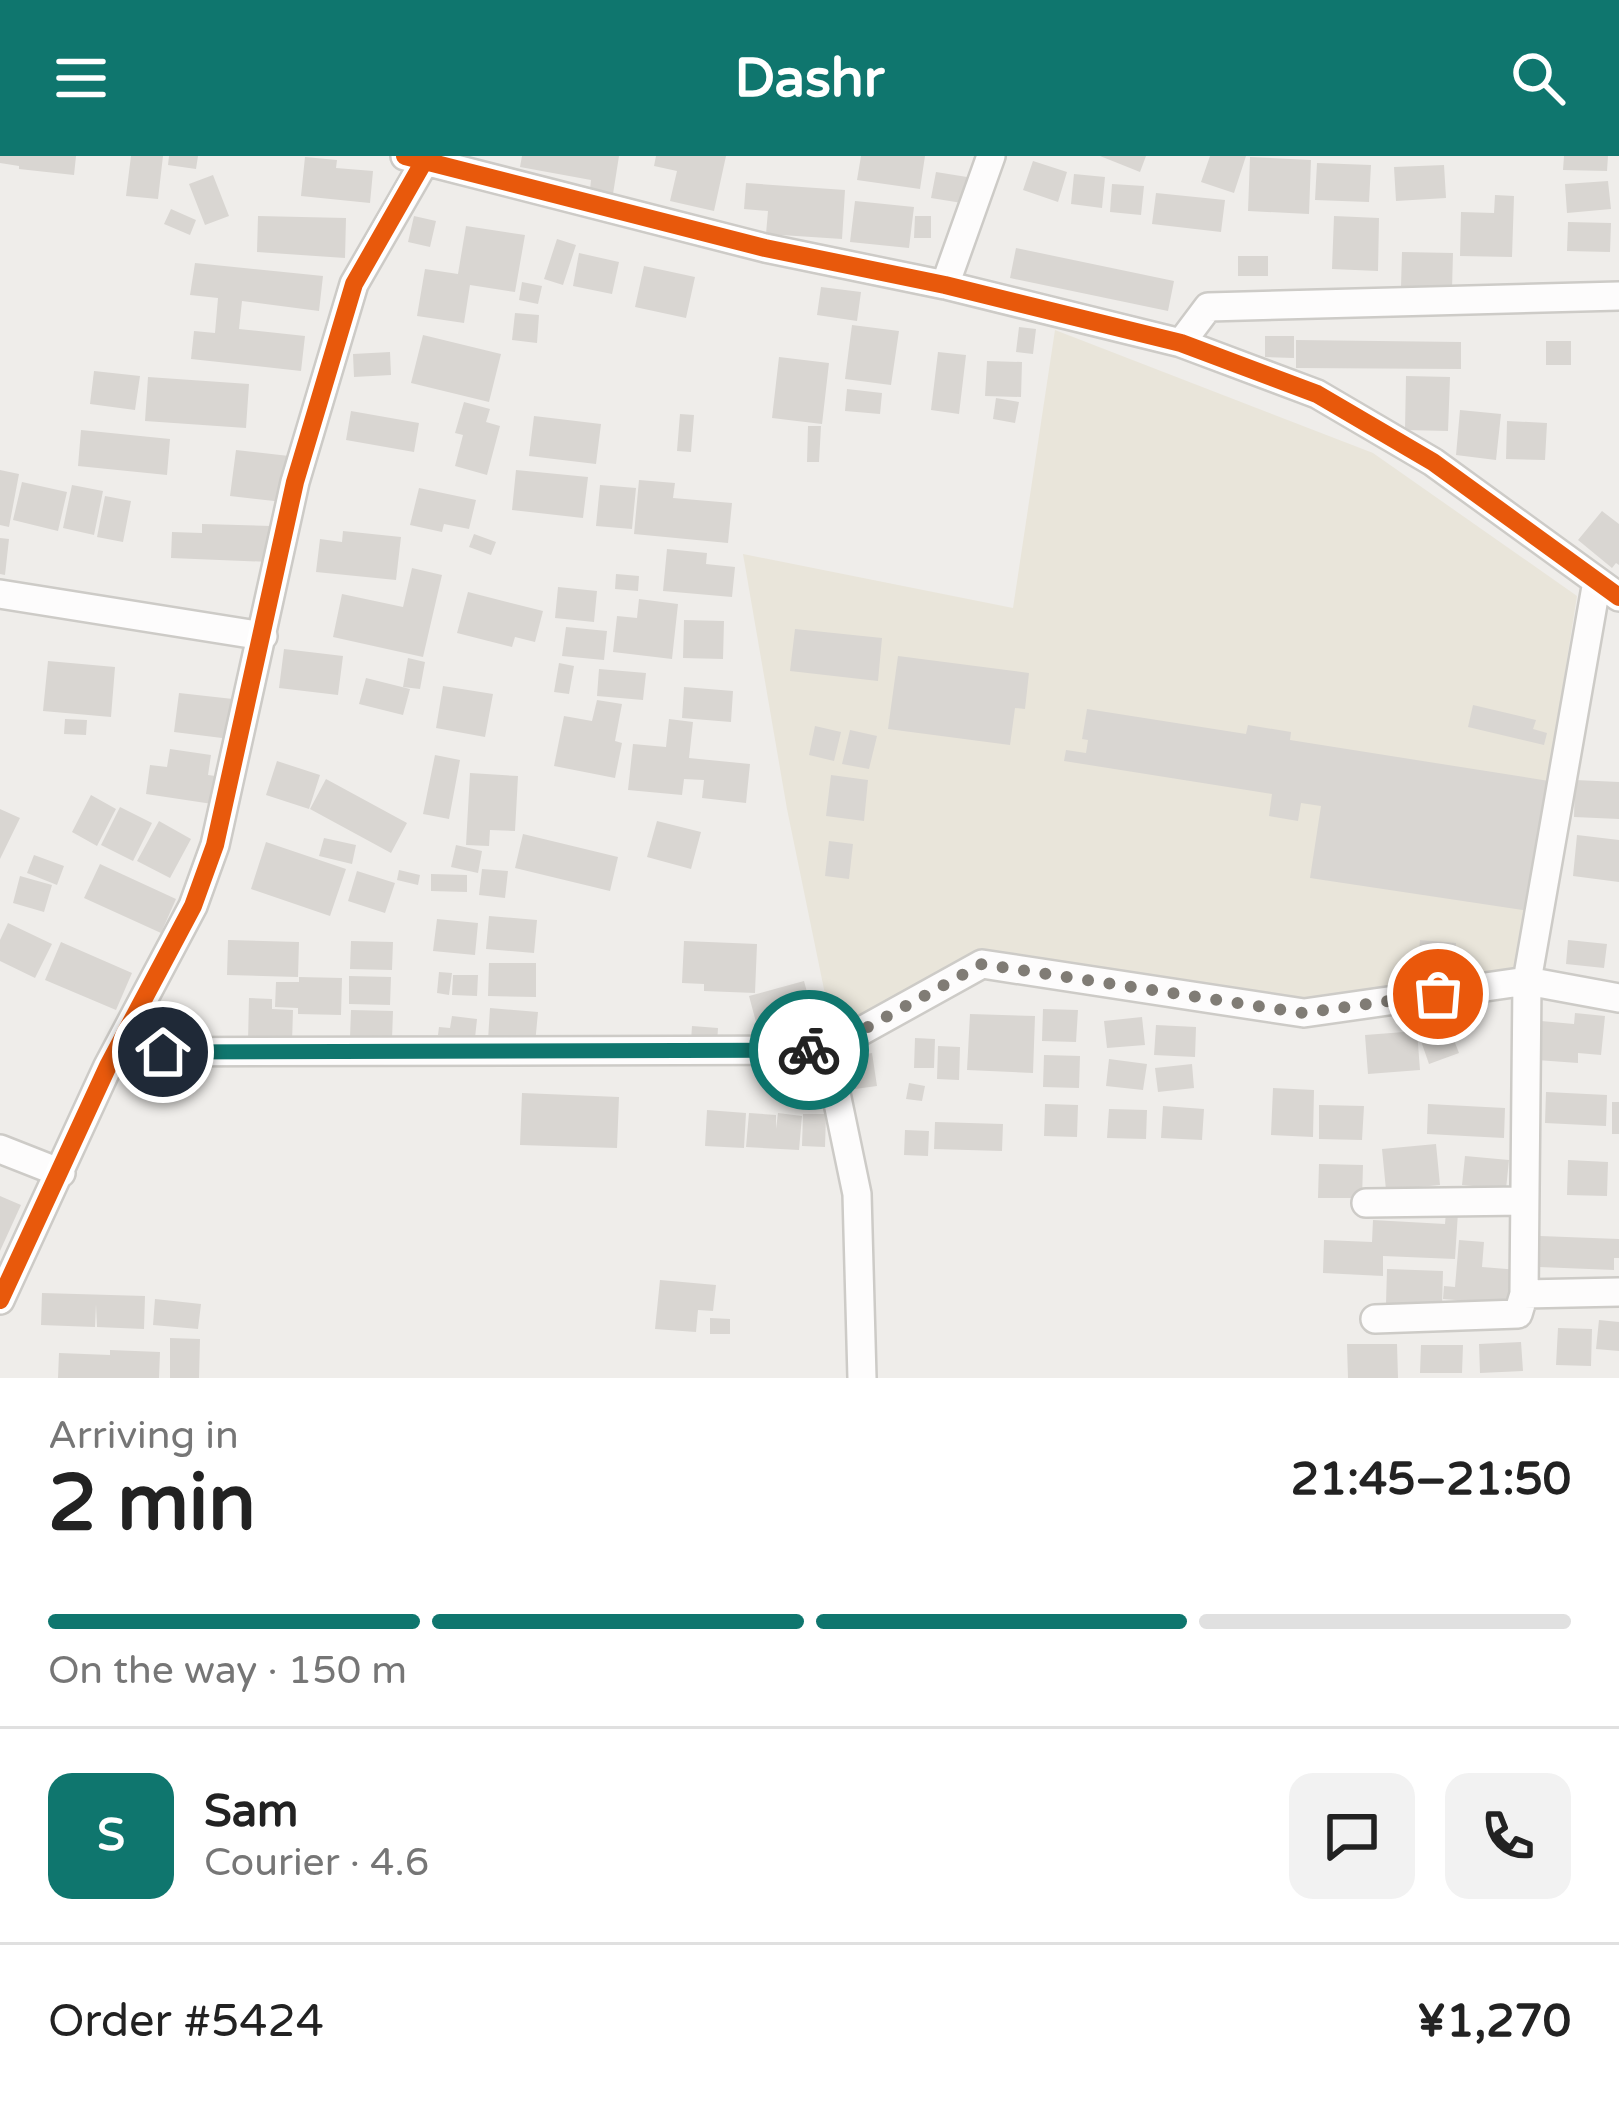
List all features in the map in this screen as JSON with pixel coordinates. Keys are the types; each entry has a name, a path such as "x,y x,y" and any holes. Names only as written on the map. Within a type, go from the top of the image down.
{"street":[{"path":"945,285 991,156"},
{"path":"0,1300 116,1052 193,906 215,845 295,482 354,284 419,158 765,248 945,285 1181,343 1317,394 1433,462 1608,589 1527,981 1524,1294 1518,1314 1376,1319"},
{"path":"1181,343 1208,307 1619,296"},
{"path":"0,594 263,636"},
{"path":"116,1052 826,1050 982,964 1304,1013 1527,981 1619,998"},
{"path":"826,1050 857,1194 862,1378"},
{"path":"0,1149 61,1173"},
{"path":"1366,1203 1524,1201"},
{"path":"1524,1294 1619,1292"}],"shaded area":[{"path":"1055,330 1373,453 1577,596 1518,971 1303,1004 979,952 833,1033 787,809 743,554 1013,608"}],"building":[{"path":"0,156 76,156 74,175 19,169 0,163"},
{"path":"131,156 163,156 158,199 126,196"},
{"path":"169,156 198,156 196,169 168,165"},
{"path":"522,156 619,156 613,194 590,190 591,180 520,167"},
{"path":"656,156 726,156 714,211 670,201 677,171 654,166"},
{"path":"861,156 925,156 920,189 857,180"},
{"path":"1100,156 1146,156 1140,172"},
{"path":"1210,156 1246,156 1234,193 1201,182"},
{"path":"1564,156 1608,156 1607,171 1563,170"},
{"path":"305,157 337,160 336,168 373,171 370,203 301,196"},
{"path":"1250,157 1311,160 1309,214 1248,211"},
{"path":"1033,161 1067,172 1058,202 1023,190"},
{"path":"1317,163 1371,165 1369,202 1315,200"},
{"path":"1444,165 1446,198 1396,201 1394,167"},
{"path":"936,172 967,177 962,203 931,198"},
{"path":"1074,174 1105,177 1102,208 1071,204"},
{"path":"213,175 229,216 205,225 189,184"},
{"path":"1608,181 1611,209 1567,213 1565,184"},
{"path":"746,183 845,190 842,239 766,234 768,211 744,209"},
{"path":"1112,184 1144,186 1141,215 1110,212"},
{"path":"1156,193 1225,200 1221,232 1152,224"},
{"path":"1495,195 1514,196 1512,257 1460,256 1461,212 1494,213"},
{"path":"855,201 914,207 909,248 850,242"},
{"path":"171,209 196,220 190,235 164,224"},
{"path":"258,216 346,218 345,258 257,252"},
{"path":"414,216 436,221 430,247 408,242"},
{"path":"915,216 931,216 931,238 914,238"},
{"path":"1334,216 1379,218 1378,271 1332,269"},
{"path":"1568,222 1611,223 1610,252 1567,251"},
{"path":"466,226 525,235 515,292 470,285 464,323 417,316 425,269 458,274"},
{"path":"557,239 576,245 563,285 544,279"},
{"path":"1016,248 1174,281 1168,311 1010,278"},
{"path":"1402,252 1453,253 1452,289 1401,288"},
{"path":"579,253 619,262 612,294 573,286"},
{"path":"1238,256 1268,256 1268,276 1238,276"},
{"path":"195,263 323,276 319,311 242,301 239,329 305,336 301,371 191,359 194,331 215,333 218,298 190,295"},
{"path":"644,266 695,277 686,318 635,307"},
{"path":"522,282 542,286 538,304 519,300"},
{"path":"821,287 861,292 857,321 817,315"},
{"path":"515,313 539,315 537,343 512,340"},
{"path":"852,325 899,331 891,385 845,379"},
{"path":"1019,327 1036,329 1033,354 1016,352"},
{"path":"423,335 501,354 489,402 411,383"},
{"path":"1265,336 1294,336 1294,358 1265,357"},
{"path":"1296,340 1461,342 1461,369 1296,368"},
{"path":"1546,341 1571,341 1571,365 1546,365"},
{"path":"390,352 391,375 354,377 353,354"},
{"path":"938,352 966,355 959,414 931,410"},
{"path":"779,357 829,363 822,424 772,418"},
{"path":"987,361 1022,362 1021,397 985,396"},
{"path":"94,371 140,376 135,410 90,404"},
{"path":"1406,376 1450,377 1448,431 1405,430"},
{"path":"148,377 249,384 246,428 145,421"},
{"path":"847,389 882,393 880,414 845,411"},
{"path":"996,398 1019,402 1015,423 993,419"},
{"path":"464,402 490,409 486,422 500,426 487,475 455,466 463,435 455,433"},
{"path":"1460,410 1501,414 1496,460 1456,455"},
{"path":"351,411 419,423 414,452 346,440"},
{"path":"680,414 694,415 691,452 677,451"},
{"path":"534,416 601,424 596,464 529,456"},
{"path":"1507,421 1547,423 1545,460 1506,459"},
{"path":"808,426 821,426 819,462 807,462"},
{"path":"81,430 170,439 167,475 78,466"},
{"path":"236,450 289,456 283,502 230,496"},
{"path":"0,470 19,474 9,527 0,525"},
{"path":"516,470 588,477 583,518 512,510"},
{"path":"639,480 675,483 673,498 732,503 728,543 634,534"},
{"path":"22,482 67,492 58,531 13,520"},
{"path":"72,485 103,491 94,535 63,528"},
{"path":"600,485 636,488 632,529 596,526"},
{"path":"419,488 476,500 469,529 444,524 442,532 410,525"},
{"path":"105,496 131,501 123,542 97,537"},
{"path":"1602,511 1619,524 1619,565 1612,568 1578,540"},
{"path":"202,524 271,526 270,562 171,558 172,532 202,533"},
{"path":"343,531 401,537 396,580 316,572 320,539 342,542"},
{"path":"474,534 496,542 491,555 469,547"},
{"path":"0,538 9,539 5,575 0,574"},
{"path":"667,549 707,553 706,564 735,567 732,597 663,591"},
{"path":"412,568 442,575 423,657 333,637 342,594 403,607"},
{"path":"616,574 639,576 638,591 615,589"},
{"path":"558,587 597,591 594,622 555,618"},
{"path":"468,592 543,611 535,642 515,637 512,647 457,633"},
{"path":"639,599 678,604 672,659 613,652 617,616 637,618"},
{"path":"684,620 724,621 723,659 683,658"},
{"path":"566,627 607,631 604,660 562,656"},
{"path":"795,629 882,638 878,681 790,671"},
{"path":"284,649 343,656 338,695 279,688"},
{"path":"898,656 1029,673 1025,709 1015,708 1010,745 888,729"},
{"path":"408,658 425,662 420,689 403,687"},
{"path":"48,661 115,667 111,717 43,711"},
{"path":"559,663 574,666 569,694 554,692"},
{"path":"599,669 646,673 643,700 597,696"},
{"path":"366,678 410,689 403,715 359,704"},
{"path":"443,686 493,694 485,737 436,728"},
{"path":"684,687 733,691 731,722 682,718"},
{"path":"179,693 242,700 238,740 174,732"},
{"path":"597,700 622,704 615,741 622,743 615,778 554,766 564,716 592,721"},
{"path":"1473,705 1536,720 1533,729 1547,733 1544,745 1468,727"},
{"path":"1087,709 1246,734 1248,725 1291,732 1290,740 1549,781 1529,911 1310,878 1321,806 1301,803 1298,821 1269,816 1272,794 1064,761 1066,750 1086,753 1088,740 1082,739"},
{"path":"65,719 87,720 86,735 64,734"},
{"path":"669,719 693,722 689,758 750,764 746,803 702,798 704,780 684,779 682,795 628,790 633,744 666,747"},
{"path":"815,726 841,732 834,761 809,755"},
{"path":"850,730 877,736 869,769 842,764"},
{"path":"170,749 211,755 208,775 223,777 219,805 146,794 150,765 167,767"},
{"path":"435,755 460,760 449,819 423,814"},
{"path":"277,761 320,775 309,809 266,795"},
{"path":"470,773 518,776 515,831 490,830 489,846 466,845"},
{"path":"831,775 868,780 864,821 826,816"},
{"path":"326,779 407,823 391,853 310,809"},
{"path":"1575,780 1619,782 1619,819 1574,817"},
{"path":"91,795 116,809 97,846 72,832"},
{"path":"120,807 152,823 133,861 101,845"},
{"path":"0,809 20,818 0,859"},
{"path":"159,821 191,839 170,878 137,861"},
{"path":"657,821 701,832 691,869 647,857"},
{"path":"523,834 618,857 610,891 515,868"},
{"path":"1577,835 1619,840 1619,882 1573,876"},
{"path":"324,838 356,845 352,864 319,856"},
{"path":"829,841 853,844 849,879 825,876"},
{"path":"266,842 346,869 330,916 251,889"},
{"path":"456,845 482,851 478,873 451,867"},
{"path":"34,855 64,866 57,885 27,873"},
{"path":"100,864 176,899 161,933 84,898"},
{"path":"482,869 508,871 505,898 479,895"},
{"path":"399,870 420,875 418,885 397,880"},
{"path":"357,871 395,883 385,913 348,901"},
{"path":"431,874 467,875 467,892 431,891"},
{"path":"20,876 52,885 44,912 13,903"},
{"path":"489,916 537,920 534,953 486,949"},
{"path":"437,919 478,923 475,955 433,951"},
{"path":"8,923 52,944 35,978 0,961 0,940"},
{"path":"228,940 299,942 298,977 227,975"},
{"path":"1420,940 1456,943 1453,972 1418,969"},
{"path":"1568,940 1607,944 1604,968 1566,964"},
{"path":"351,941 393,942 392,970 350,969"},
{"path":"684,941 757,944 755,993 704,991 704,984 682,983"},
{"path":"61,942 132,973 116,1010 45,980"},
{"path":"489,963 536,963 536,997 488,996"},
{"path":"439,972 452,973 449,995 437,993"},
{"path":"453,975 478,975 477,996 452,995"},
{"path":"349,976 391,977 390,1005 349,1004"},
{"path":"299,977 342,978 341,1015 298,1014 298,1008 275,1007 276,982 299,982"},
{"path":"804,981 814,1018 759,1033 749,996"},
{"path":"249,998 272,999 272,1009 293,1010 292,1043 248,1041"},
{"path":"490,1008 538,1012 535,1044 488,1040"},
{"path":"1043,1009 1078,1010 1076,1042 1042,1041"},
{"path":"351,1010 393,1011 392,1039 350,1038"},
{"path":"1575,1013 1605,1016 1601,1055 1578,1053 1578,1063 1537,1060 1541,1021 1574,1024"},
{"path":"970,1014 1035,1016 1033,1073 967,1070"},
{"path":"452,1016 477,1019 475,1038 438,1035 439,1027 450,1028"},
{"path":"1142,1017 1145,1045 1107,1048 1104,1021"},
{"path":"1156,1025 1196,1027 1195,1057 1154,1055"},
{"path":"692,1026 718,1028 717,1044 691,1041"},
{"path":"1450,1030 1459,1053 1429,1064 1421,1041"},
{"path":"1417,1031 1420,1070 1368,1074 1365,1035"},
{"path":"915,1038 935,1039 934,1068 914,1068"},
{"path":"938,1046 960,1047 959,1080 937,1079"},
{"path":"872,1053 877,1086 855,1089 849,1057"},
{"path":"1044,1055 1080,1056 1079,1088 1043,1087"},
{"path":"1109,1059 1147,1064 1143,1090 1106,1086"},
{"path":"1192,1064 1194,1088 1158,1092 1155,1068"},
{"path":"909,1083 925,1086 922,1101 906,1099"},
{"path":"1273,1088 1314,1090 1313,1137 1271,1135"},
{"path":"1546,1092 1607,1095 1606,1126 1545,1123"},
{"path":"522,1093 619,1097 617,1148 520,1145"},
{"path":"1612,1102 1619,1102 1619,1134 1612,1134"},
{"path":"1045,1104 1078,1105 1077,1137 1044,1136"},
{"path":"1428,1104 1505,1108 1504,1138 1427,1134"},
{"path":"1319,1105 1364,1106 1362,1140 1319,1139"},
{"path":"1163,1106 1204,1109 1202,1140 1161,1138"},
{"path":"1109,1109 1147,1110 1146,1139 1107,1138"},
{"path":"707,1110 746,1113 744,1148 705,1146"},
{"path":"749,1113 776,1115 776,1129 778,1113 802,1116 799,1150 746,1147"},
{"path":"803,1114 826,1114 825,1147 802,1146"},
{"path":"935,1122 1003,1124 1002,1151 934,1149"},
{"path":"905,1130 929,1131 928,1156 904,1155"},
{"path":"1436,1144 1440,1185 1386,1190 1382,1149"},
{"path":"1465,1156 1509,1160 1506,1189 1462,1185"},
{"path":"1568,1160 1608,1162 1607,1196 1567,1195"},
{"path":"1319,1164 1363,1165 1362,1198 1318,1198"},
{"path":"0,1196 21,1205 0,1251"},
{"path":"1446,1212 1458,1212 1455,1259 1383,1256 1383,1276 1323,1273 1324,1240 1372,1242 1373,1220 1445,1224"},
{"path":"1540,1236 1619,1239 1619,1258 1614,1258 1614,1270 1539,1267"},
{"path":"1459,1240 1484,1242 1482,1267 1519,1270 1516,1305 1443,1299 1444,1286 1455,1287"},
{"path":"1387,1269 1443,1271 1442,1306 1386,1304"},
{"path":"660,1280 716,1285 713,1311 698,1310 696,1332 655,1329"},
{"path":"42,1293 145,1296 144,1329 97,1327 96,1304 95,1327 41,1325"},
{"path":"155,1299 201,1304 198,1329 153,1325"},
{"path":"710,1318 730,1319 730,1334 710,1334"},
{"path":"1599,1320 1619,1322 1619,1351 1596,1349"},
{"path":"1558,1328 1592,1329 1591,1366 1556,1365"},
{"path":"170,1338 200,1339 199,1378 170,1378"},
{"path":"1521,1342 1523,1371 1480,1373 1479,1344"},
{"path":"1347,1344 1397,1344 1398,1378 1348,1378"},
{"path":"1421,1345 1463,1345 1462,1373 1420,1373"},
{"path":"110,1350 160,1352 159,1378 58,1378 59,1353 110,1355"}],"cycle path":[{"path":"405,156 765,248 945,285 1181,343 1317,394 1433,462 1619,597"},
{"path":"0,1300 108,1066 193,906 215,845 295,482 354,284 427,156"}],"way so far":[{"path":"809,1050 826,1050 982,964 1304,1013 1438,994"}],"route":[{"path":"163,1052 809,1050"}]}
